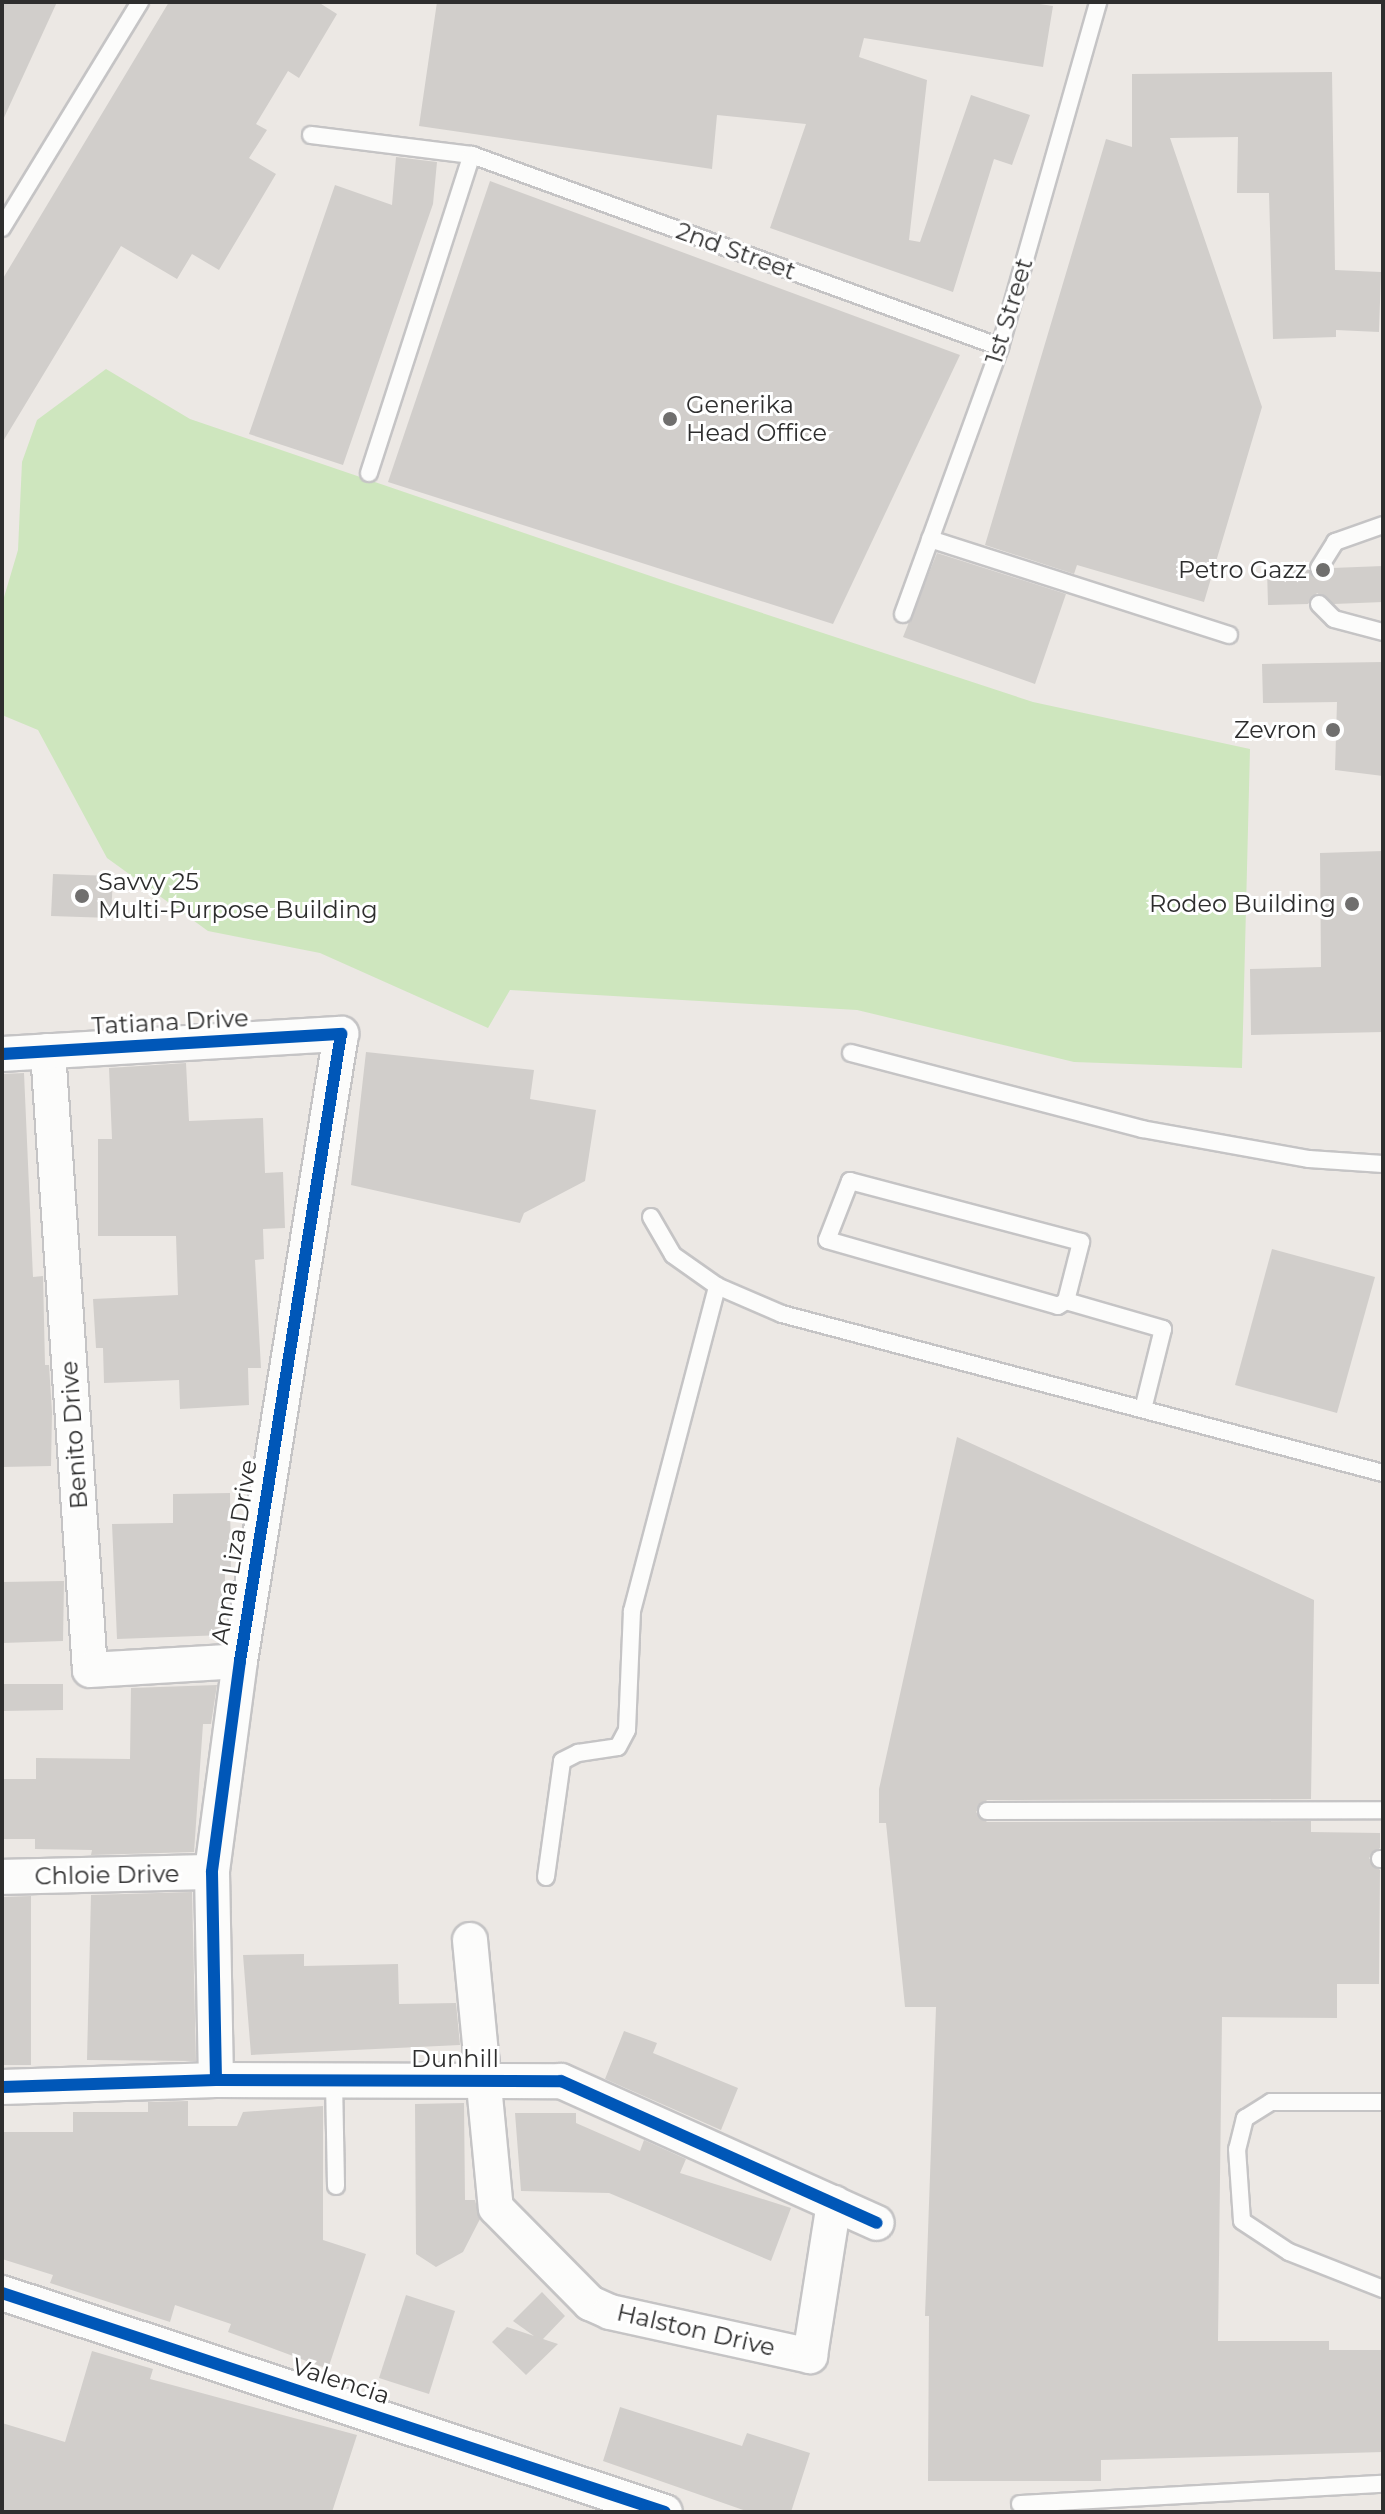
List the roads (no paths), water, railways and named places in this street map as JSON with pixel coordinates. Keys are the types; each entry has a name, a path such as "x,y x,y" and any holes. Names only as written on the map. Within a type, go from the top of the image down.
{"street":[{"name":"Tatiana Drive","path":"2,1054 341,1034"},
{"name":"Anna Liza Drive","path":"216,2080 212,1872 240,1661 341,1034"},
{"name":"Benito Drive","path":"48,1051 90,1670 240,1661"},
{"name":"Chloie Drive","path":"2,1877 212,1872"},
{"name":"Halston Drive","path":"470,1940 496,2208 590,2303 610,2312 810,2356 834,2203"},
{"name":"Dunhill","path":"2,2087 216,2080 561,2081 877,2223"},
{"name":"Valencia","path":"2,2293 665,2512"}],"lane":[{"path":"2,228 140,2"},
{"name":"1st Street","path":"903,614 1000,347 1098,2"},
{"name":"2nd Street","path":"311,135 472,155 1000,347"},
{"path":"369,473 472,155"},
{"path":"1319,568 1335,542 1383,525"},
{"path":"930,539 1229,635"},
{"path":"1319,604 1334,619 1383,632"},
{"path":"851,1053 1142,1129 1309,1159 1383,1164"},
{"path":"1066,1301 1081,1242 850,1181 827,1240 1058,1306 1066,1301 1163,1329 1143,1409"},
{"path":"651,1217 673,1255 717,1286 782,1314 1383,1473"},
{"path":"546,1877 562,1761 618,1747 627,1730 632,1611 717,1286"},
{"path":"987,1811 1383,1810"},
{"path":"334,2081 336,2186"},
{"path":"1383,2102 1271,2102 1245,2118 1237,2149 1242,2221 1289,2252 1383,2289"},
{"path":"1020,2504 1383,2484"}],"place":[{"name":"Generika Head Office","path":"670,419"},
{"name":"Petro Gazz","path":"1323,570"},
{"name":"Zevron","path":"1333,730"},
{"name":"Savvy 25 Multi-Purpose Building","path":"82,896"},
{"name":"Rodeo Building","path":"1352,904"}]}
